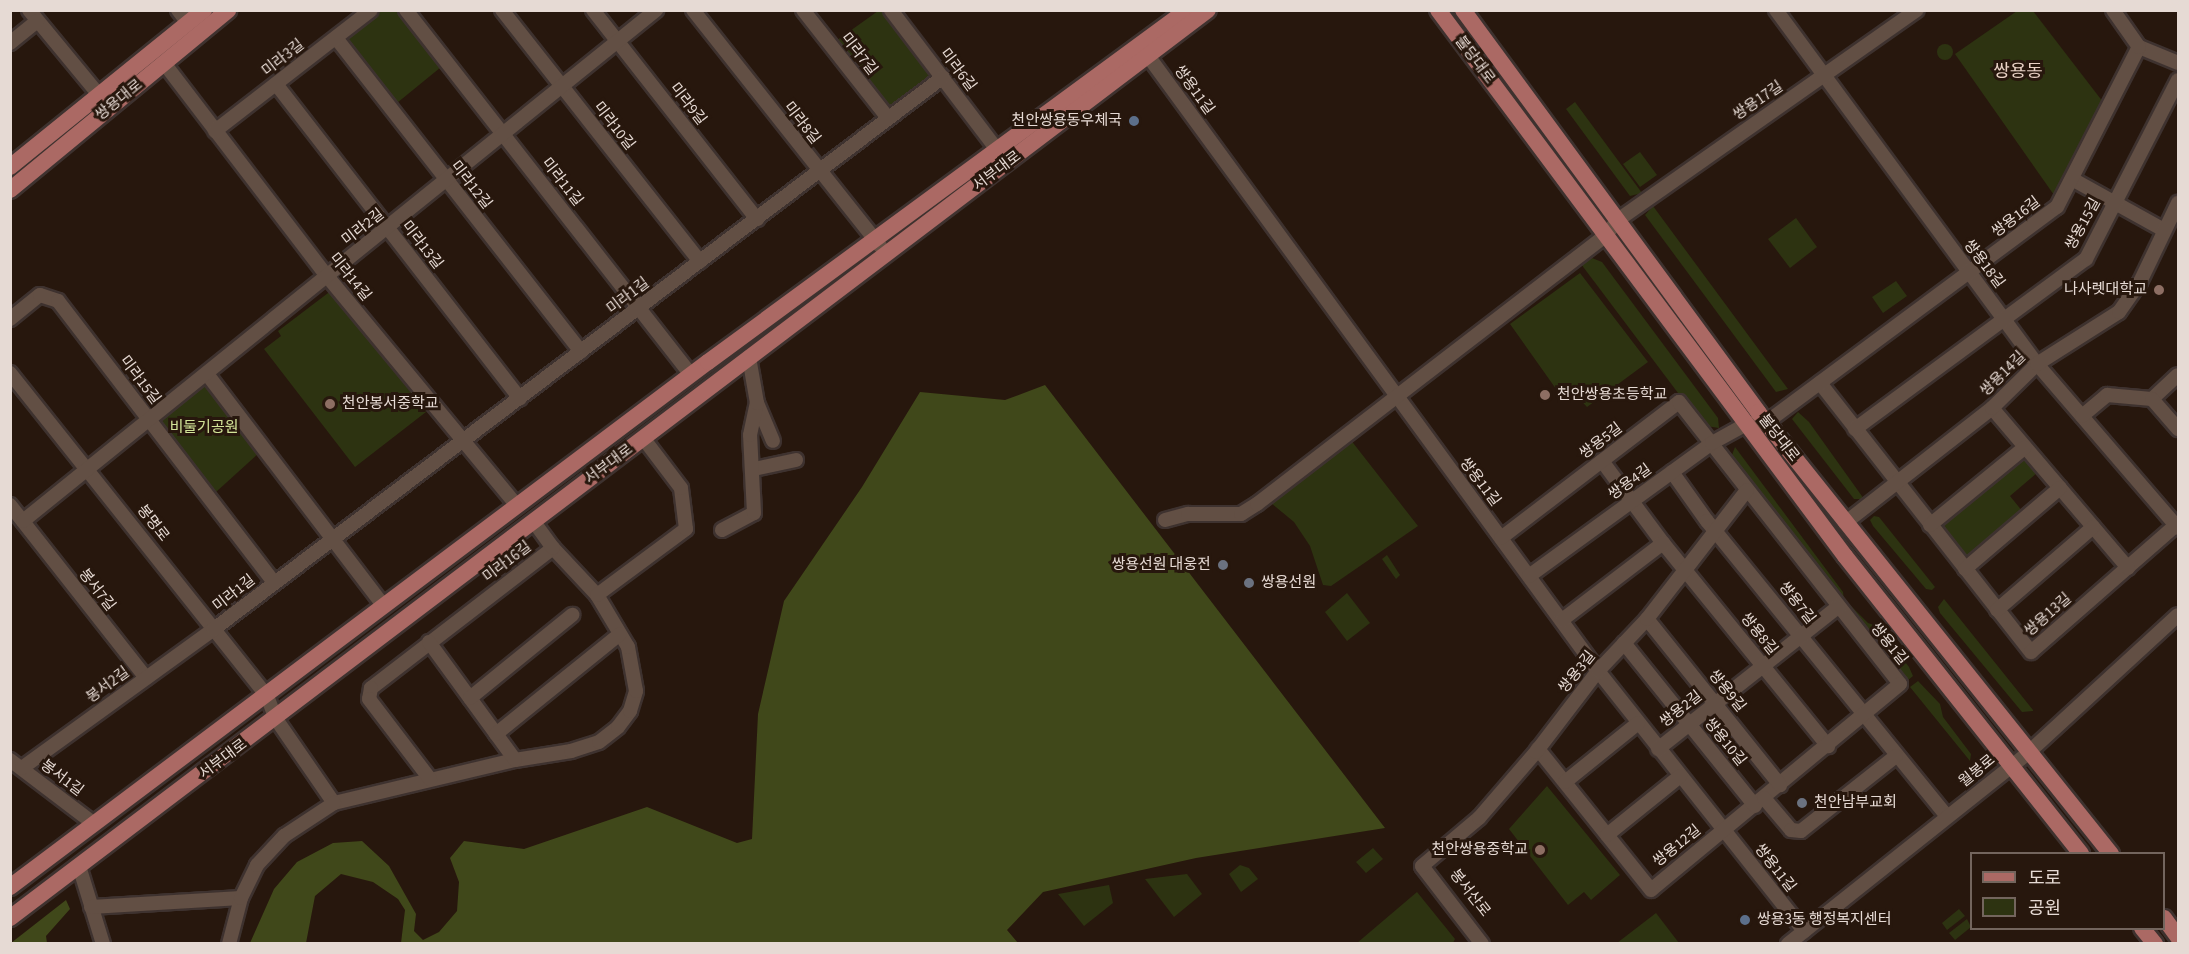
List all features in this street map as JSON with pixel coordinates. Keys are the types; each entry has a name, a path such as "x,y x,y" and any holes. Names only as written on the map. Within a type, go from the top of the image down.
{"main road":[{"name":"쌍용대로","path":"10,166 99,95 183,17 204,10"},
{"name":"쌍용대로","path":"10,190 228,10"},
{"name":"서부대로","path":"10,918 276,719 749,357 887,255 1144,50 1186,10"},
{"name":"서부대로","path":"10,887 691,375 998,151 1144,50 1208,10"},
{"name":"불당대로","path":"1438,10 1605,236 1755,424 2009,766 2079,852"},
{"name":"불당대로","path":"1463,10 1618,220 1755,424 1845,523 2109,852"},
{"path":"2165,921 2178,937"},
{"path":"2144,930 2155,944"}],"street":[{"name":"미라3길","path":"215,131 371,10"},
{"name":"미라11길","path":"406,10 691,375"},
{"name":"미라10길","path":"502,10 700,262"},
{"name":"미라9길","path":"593,10 757,219"},
{"name":"미라2길","path":"90,468 327,276 448,182 501,132 656,10"},
{"name":"미라8길","path":"693,10 887,255"},
{"name":"미라7길","path":"803,10 888,118"},
{"name":"미라6길","path":"891,10 998,151"},
{"name":"쌍용18길","path":"1776,10 2037,363 2177,526"},
{"name":"쌍용17길","path":"1165,520 1188,513 1241,514 1395,394 1605,236 1618,220 1917,10"},
{"path":"2113,10 2139,47 2178,63"},
{"path":"10,43 33,16"},
{"name":"쌍용대로","path":"33,16 99,95"},
{"name":"미라12길","path":"336,38 581,352"},
{"name":"쌍용16길","path":"1755,424 1820,383 2057,207 2139,47"},
{"name":"쌍용11길","path":"1144,50 1598,670 1658,749 1804,931"},
{"name":"미라14길","path":"164,63 327,276 517,506"},
{"name":"미라1길","path":"214,629 943,77"},
{"name":"쌍용15길","path":"1856,429 2086,259 2178,80"},
{"name":"미라13길","path":"276,84 520,398"},
{"path":"2072,179 2164,230"},
{"name":"쌍용14길","path":"1845,523 1992,408 2037,363 2101,324 2128,303 2178,203"},
{"name":"미라15길","path":"10,319 40,295 58,301 274,582"},
{"path":"749,357 757,403 773,441"},
{"name":"봉명로","path":"10,373 90,468 267,696 276,719"},
{"path":"207,374 384,606"},
{"path":"2152,399 2178,375"},
{"name":"쌍용13길","path":"1820,383 1896,483 2031,652 2177,526"},
{"path":"2082,416 2107,395 2152,399 2178,429"},
{"name":"쌍용5길","path":"1501,538 1679,402 1712,443"},
{"path":"722,530 754,513 754,468 750,435 757,403"},
{"path":"1992,408 2128,568"},
{"name":"쌍용4길","path":"1530,576 1712,443 1755,424"},
{"path":"597,595 686,529 681,488 643,438"},
{"name":"쌍용1길","path":"1712,443 1900,684 1724,830"},
{"path":"1930,525 2024,448"},
{"path":"754,468 796,460"},
{"name":"쌍용8길","path":"1602,461 1663,543 1828,746"},
{"path":"23,521 90,468"},
{"name":"쌍용7길","path":"1672,472 1896,756 1947,816"},
{"path":"1965,569 2060,488"},
{"name":"쌍용3길","path":"1424,865 1479,818 1538,749 1598,670 1647,618 1747,490"},
{"name":"봉서7길","path":"10,505 146,678"},
{"path":"534,522 553,548"},
{"path":"1997,609 2093,527"},
{"path":"1562,620 1663,543"},
{"name":"미라16길","path":"229,944 241,898 257,865 284,836 334,803 514,760 571,751 599,742 618,727 630,711 636,691 635,673 620,634 597,595 553,548 371,688 369,699 430,779"},
{"name":"쌍용2길","path":"1658,749 1838,607"},
{"path":"470,698 572,615"},
{"name":"월봉로","path":"1788,944 2029,752 2178,615"},
{"name":"쌍용9길","path":"1647,618 1780,785"},
{"name":"봉서2길","path":"16,764 146,678 214,629"},
{"path":"496,734 620,634"},
{"path":"429,642 514,760"},
{"name":"쌍용10길","path":"1624,643 1689,724 1759,802"},
{"path":"276,719 334,803"},
{"path":"1565,782 1638,723"},
{"name":"쌍용12길","path":"1538,749 1651,890 1724,830"},
{"path":"1759,802 1791,830 1801,831 1896,756"},
{"name":"봉서1길","path":"16,764 93,823"},
{"path":"1606,835 1680,776"},
{"name":"봉서산로","path":"1424,865 1480,942"},
{"path":"79,867 103,944"},
{"path":"91,907 241,898"}],"green space":[{"path":"376,11 406,11 446,63 397,103 347,40 348,34"},
{"path":"878,11 886,11 934,74 890,109 836,41"},
{"path":"2017,11 2033,11 2103,102 2054,195 1955,54"},
{"path":"1945,44 1953,52 1945,60 1937,52"},
{"path":"1575,102 1642,193 1630,196 1566,109"},
{"path":"1640,152 1657,175 1640,187 1623,164"},
{"path":"1653,206 1788,389 1776,392 1645,215"},
{"path":"1796,218 1817,247 1790,268 1768,239"},
{"path":"1592,258 1602,262 1718,418 1719,428 1706,426 1678,393 1581,264"},
{"path":"1580,273 1648,362 1587,407 1570,389 1561,396 1510,324"},
{"path":"1896,281 1907,296 1883,313 1872,297"},
{"path":"332,290 426,412 355,467 264,349 281,336 278,331"},
{"name":"비둘기공원","path":"202,383 208,383 260,452 216,492 161,421 161,414"},
{"path":"1045,385 1385,828 1196,858 1043,892 1007,930 1018,943 401,943 405,910 398,899 373,882 341,874 315,896 306,943 250,943 274,889 297,862 333,843 362,841 389,866 416,914 414,931 423,940 439,932 457,911 459,882 450,858 464,841 524,849 647,807 737,843 752,839 758,714 784,601 862,487 920,392 1005,400"},
{"path":"1798,412 1809,422 1864,499 1854,499 1792,419"},
{"path":"1350,439 1418,526 1331,586 1323,585 1310,546 1294,522 1271,503"},
{"path":"1735,447 1843,592 1844,601 1730,460"},
{"path":"2022,456 2038,472 2010,496 2023,512 1964,561 1940,533 1941,524"},
{"path":"1874,516 1879,517 1935,587 1932,590 1926,589 1873,526 1870,520"},
{"path":"1387,555 1400,575 1396,579 1382,559"},
{"path":"1347,593 1370,623 1347,641 1325,612"},
{"path":"1944,599 2033,711 2022,712 1940,613 1938,607"},
{"path":"1849,604 1868,623 1877,626 1909,667 1913,676 1907,681 1851,612"},
{"path":"1918,681 1940,704 1943,717 1971,754 1970,761 1910,687"},
{"path":"1547,786 1620,875 1591,900 1584,892 1568,905 1509,829"},
{"path":"1373,848 1383,859 1366,873 1356,862"},
{"path":"1240,865 1249,868 1258,879 1241,892 1229,874"},
{"path":"1187,874 1202,894 1174,917 1145,879"},
{"path":"1109,885 1113,903 1084,926 1058,894"},
{"path":"1417,892 1455,939 1453,943 1357,943"},
{"path":"66,900 70,909 46,936 47,943 11,943"},
{"path":"1959,909 1965,916 1947,930 1942,923"},
{"path":"1656,913 1679,943 1617,943"},
{"path":"1967,919 1970,928 1955,940 1949,933"}],"place":[{"name":"천안쌍용동우체국","path":"1134,121"},
{"name":"나사렛대학교","path":"2159,290"},
{"name":"천안쌍용초등학교","path":"1545,395"},
{"name":"천안봉서중학교","path":"330,404"},
{"name":"쌍용선원 대웅전","path":"1223,565"},
{"name":"쌍용선원","path":"1249,583"},
{"name":"천안남부교회","path":"1802,803"},
{"name":"천안쌍용중학교","path":"1540,850"},
{"name":"쌍용3동 행정복지센터","path":"1745,920"}],"district":[{"name":"쌍용동","path":"2018,72"}]}
